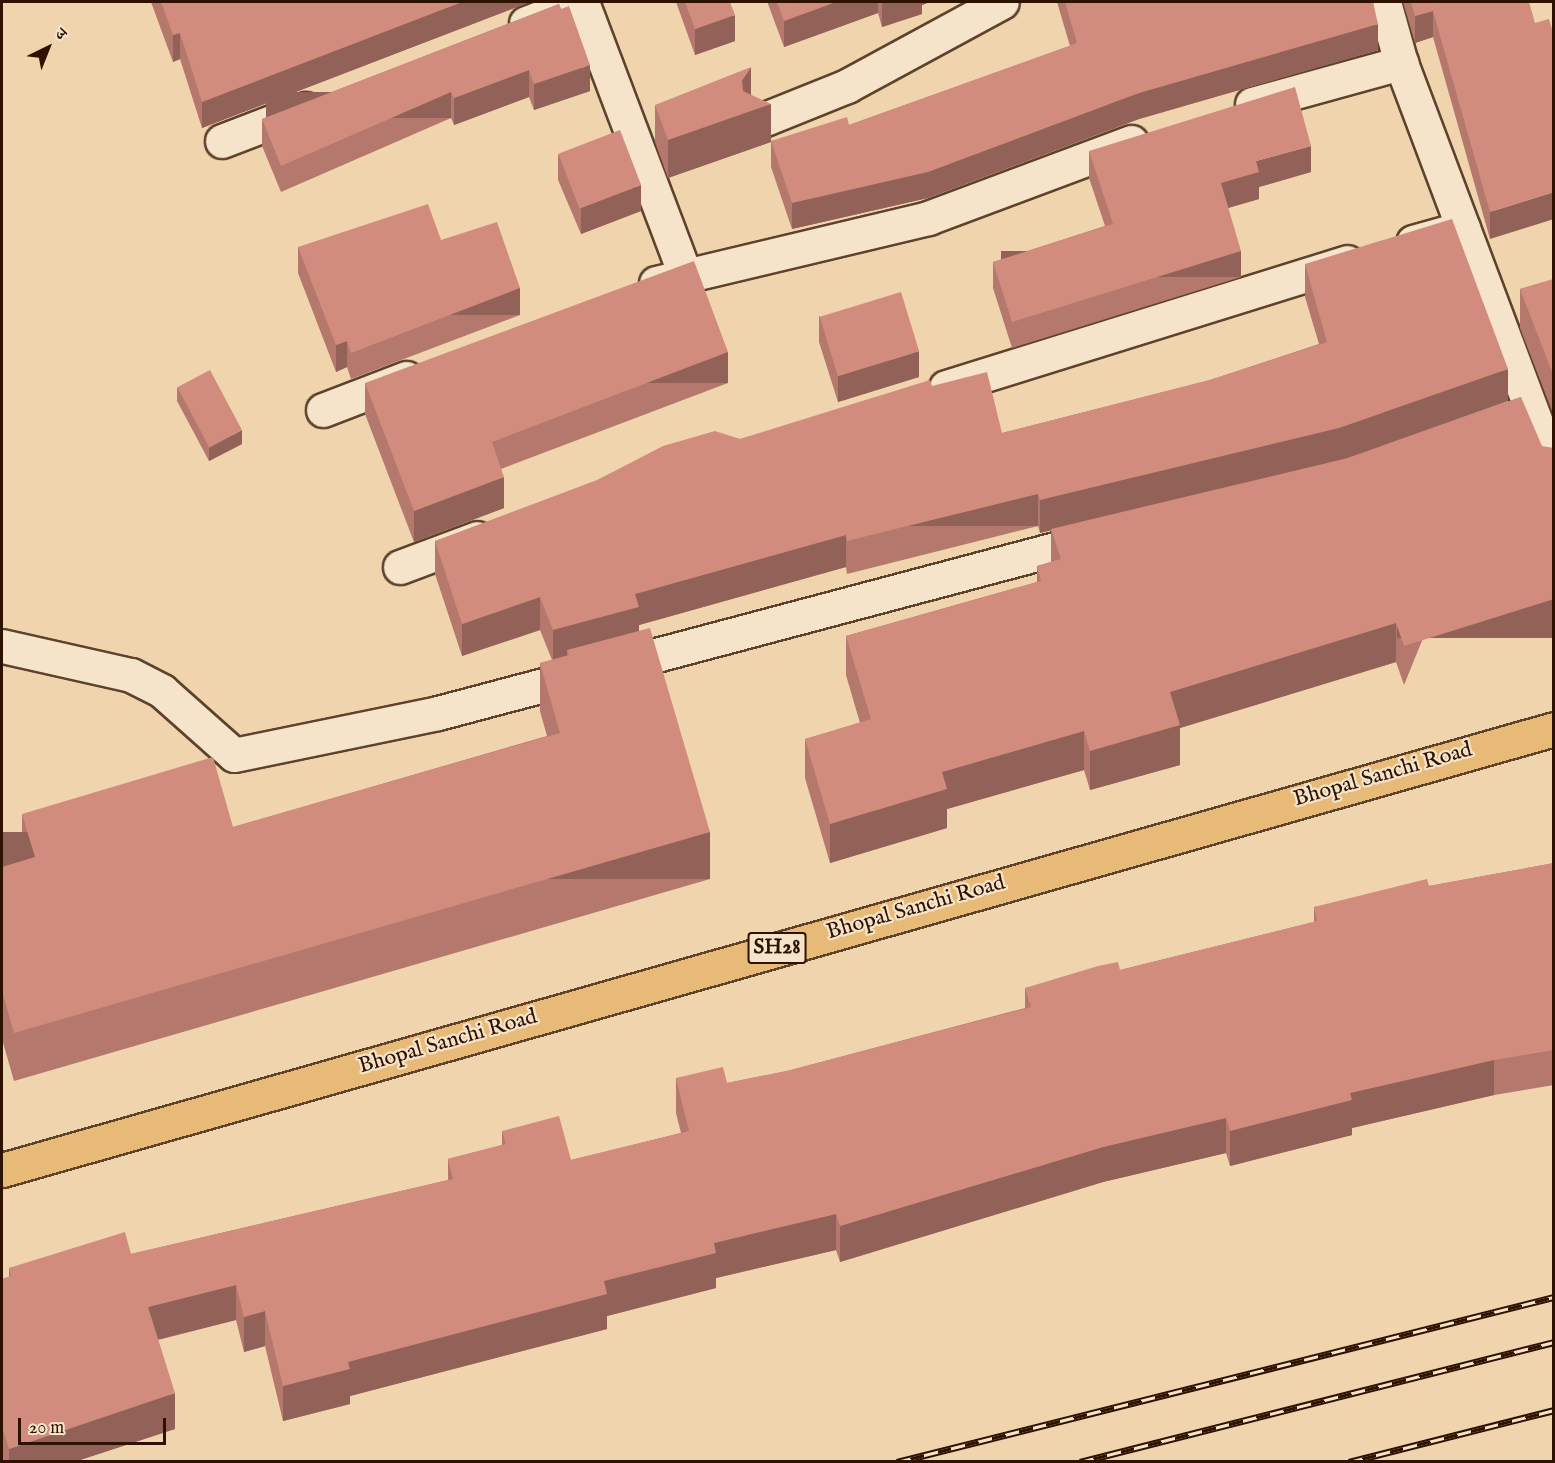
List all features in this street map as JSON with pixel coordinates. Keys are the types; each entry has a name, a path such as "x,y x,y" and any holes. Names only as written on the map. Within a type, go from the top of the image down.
{"main road":[{"name":"Bhopal Sanchi Road","path":"2,1170 1554,729"}],"street":[{"path":"494,35 581,2 684,272"},
{"path":"760,121 848,86 1002,2"},
{"path":"1384,2 1401,63 1530,413 1554,471"},
{"path":"1221,114 1401,63"},
{"path":"222,141 331,99"},
{"path":"630,293 684,272 928,218 1166,131"},
{"path":"918,396 1462,228"},
{"path":"323,410 432,368"},
{"path":"1497,425 1530,413"},
{"path":"400,567 512,524"},
{"path":"2,646 131,675 162,691 234,755 438,713 1127,529"}],"building":[{"path":"161,2 462,2 202,102 180,33 173,35"},
{"path":"685,2 730,2 735,15 695,29"},
{"path":"777,2 836,2 784,21"},
{"path":"1065,2 1373,2 1378,24 1139,93 928,172 792,203 771,141 847,117 849,125 1077,43"},
{"path":"1411,2 1529,2 1535,23 1549,19 1554,36 1554,192 1490,212 1433,11 1415,16"},
{"path":"559,4 561,9 569,6 590,65 534,84 529,70 454,98 451,92 281,166 262,119"},
{"path":"751,67 742,80 743,91 771,104 668,140 655,105"},
{"path":"1295,87 1311,146 1256,161 1259,172 1221,183 1241,251 1012,322 993,262 1113,224 1089,151"},
{"path":"620,130 641,185 580,209 558,154"},
{"path":"428,204 441,240 497,222 520,288 351,353 347,341 336,345 298,247"},
{"path":"1452,219 1508,369 1339,428 1040,500 1038,494 847,541 846,535 635,594 639,607 553,630 540,597 462,624 435,541 597,480 663,446 715,431 740,439 930,380 932,386 987,372 1002,433 1210,380 1327,342 1305,264"},
{"path":"694,261 728,352 492,442 504,477 414,511 365,383"},
{"path":"1554,279 1554,377 1520,289"},
{"path":"901,292 919,351 838,376 820,317"},
{"path":"210,370 242,430 209,447 177,387"},
{"path":"1521,397 1542,446 1554,448 1554,599 1404,646 1396,623 1170,692 1180,725 1090,751 1084,731 942,772 947,789 830,824 805,739 871,719 846,636 1041,581 1037,566 1061,559 1051,529 1348,458"},
{"path":"650,628 710,832 14,1033 2,991 2,867 35,857 22,814 213,757 233,827 560,733 540,663 569,655 567,650"},
{"path":"1554,863 1554,1050 1494,1060 1350,1093 1352,1100 1230,1131 1226,1118 1103,1147 840,1226 836,1214 714,1243 716,1253 604,1281 607,1294 348,1362 350,1369 283,1386 265,1311 244,1317 236,1285 148,1307 175,1393 9,1449 2,1427 2,1279 11,1276 9,1268 125,1232 131,1254 453,1179 448,1159 506,1144 502,1131 559,1116 571,1160 689,1131 676,1078 723,1067 727,1083 787,1071 1031,1007 1025,988 1098,966 1118,962 1120,970 1317,921 1314,907 1427,879 1429,886"}],"railway":[{"path":"897,1462 1554,1297"},
{"path":"1080,1462 1554,1342"},
{"path":"1349,1462 1554,1410"}]}
